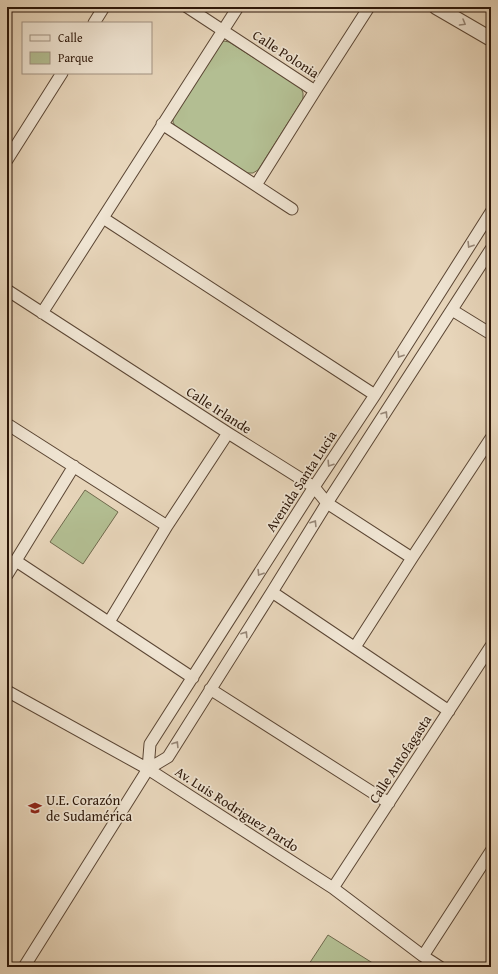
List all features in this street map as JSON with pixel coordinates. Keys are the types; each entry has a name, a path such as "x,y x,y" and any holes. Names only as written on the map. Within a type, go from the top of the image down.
{"street":[{"path":"95,22 104,7"},
{"name":"Calle Polonia","path":"187,7 315,91 256,185"},
{"path":"42,313 238,7"},
{"path":"315,91 369,7"},
{"path":"436,7 491,38"},
{"path":"7,159 61,74"},
{"path":"162,124 292,209"},
{"name":"Avenida Santa Lucia","path":"148,769 150,744 491,212"},
{"path":"103,218 375,395"},
{"name":"Avenida Santa Lucia","path":"24,967 148,769 168,757 327,502 491,250"},
{"name":"Calle Irlande","path":"7,290 314,487 327,502 412,558"},
{"path":"452,310 491,334"},
{"path":"7,424 167,526"},
{"path":"109,622 167,526 228,433"},
{"path":"355,647 491,438"},
{"path":"7,575 74,466"},
{"path":"16,561 193,678"},
{"path":"272,592 449,711"},
{"name":"Calle Antofagasta","path":"333,888 491,646"},
{"path":"210,689 389,803"},
{"name":"Av. Luis Rodriguez Pardo","path":"7,692 148,769 333,888 423,956 440,967"},
{"path":"423,956 491,851"}],"green space":[{"path":"224,41 229,42 301,88 303,93 303,99 258,170 253,173 247,173 175,126 173,122 173,118 220,44"},
{"path":"85,490 118,512 83,564 50,542"},
{"path":"328,935 379,967 307,967"}],"place":[{"name":"U.E. Corazón de Sudamérica","path":"35,808"}]}
